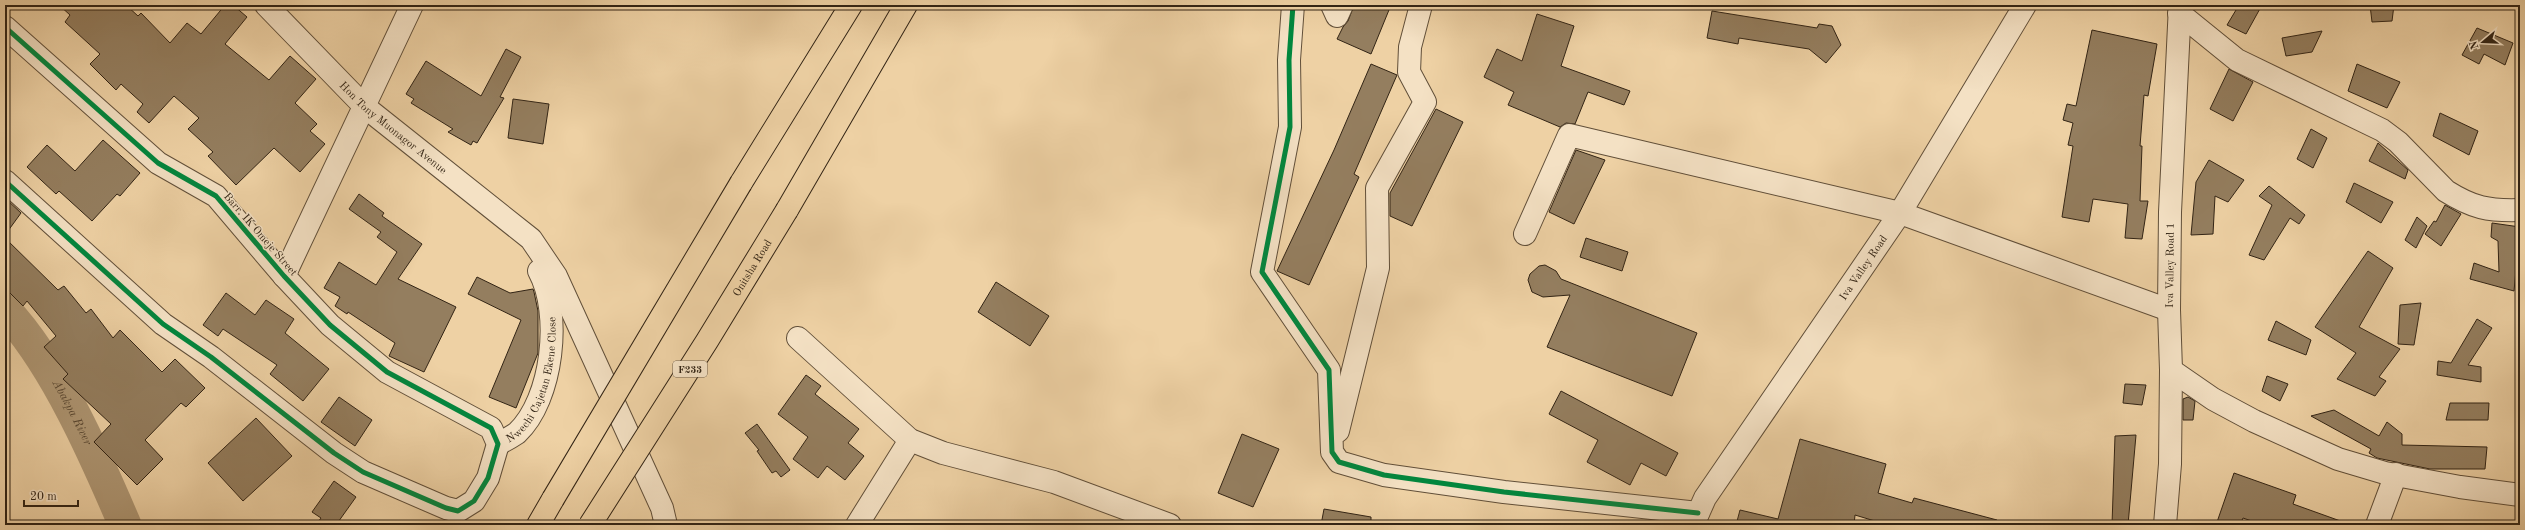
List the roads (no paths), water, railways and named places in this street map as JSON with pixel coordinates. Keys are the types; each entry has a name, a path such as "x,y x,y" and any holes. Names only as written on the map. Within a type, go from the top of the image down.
{"main road":[{"path":"538,525 741,183 851,5"},
{"name":"Onitsha Road","path":"590,525 707,341 787,210 906,5"}],"street":[{"name":"Hon Tony Muonagor Avenue","path":"266,5 365,107 531,238 556,276 662,508 666,525"},
{"path":"284,276 412,5"},
{"path":"1293,5 1289,60 1290,127 1262,272 1329,370 1332,452 1339,462 1384,475 1695,519"},
{"path":"1332,5 1337,16 1342,5"},
{"path":"1332,452 1358,355 1378,268 1376,188 1426,102 1409,72 1410,47 1420,5"},
{"name":"Iva Valley Road","path":"1695,519 1706,498 1900,213 2025,5"},
{"path":"2180,9 2237,60 2382,130 2398,142 2446,191 2484,210 2520,210"},
{"name":"Iva Valley Road 1","path":"2165,525 2170,464 2171,370 2168,310 2170,212 2180,9"},
{"name":"Barr. IK Omeje Street","path":"5,27 158,163 216,196 284,276 330,325 387,372 495,436"},
{"path":"1525,234 1569,135 1900,213 2168,310"},
{"path":"5,181 163,324 211,357 312,436 363,472 446,508 458,511 474,500 488,478 495,436"},
{"name":"Nwechi Cajetan Ekene Close","path":"495,436 516,433 532,412 545,379 550,350 552,325 550,300 545,282 538,268 531,238"},
{"path":"798,338 910,440 943,453 1054,482 1170,525"},
{"path":"2171,370 2213,399 2254,421 2338,460 2460,487 2520,495"},
{"path":"857,525 910,440"},
{"path":"2377,525 2396,474"}],"waterway":[{"name":"Abakpa River","path":"5,310 41,356 57,383 101,470 125,525"}]}
